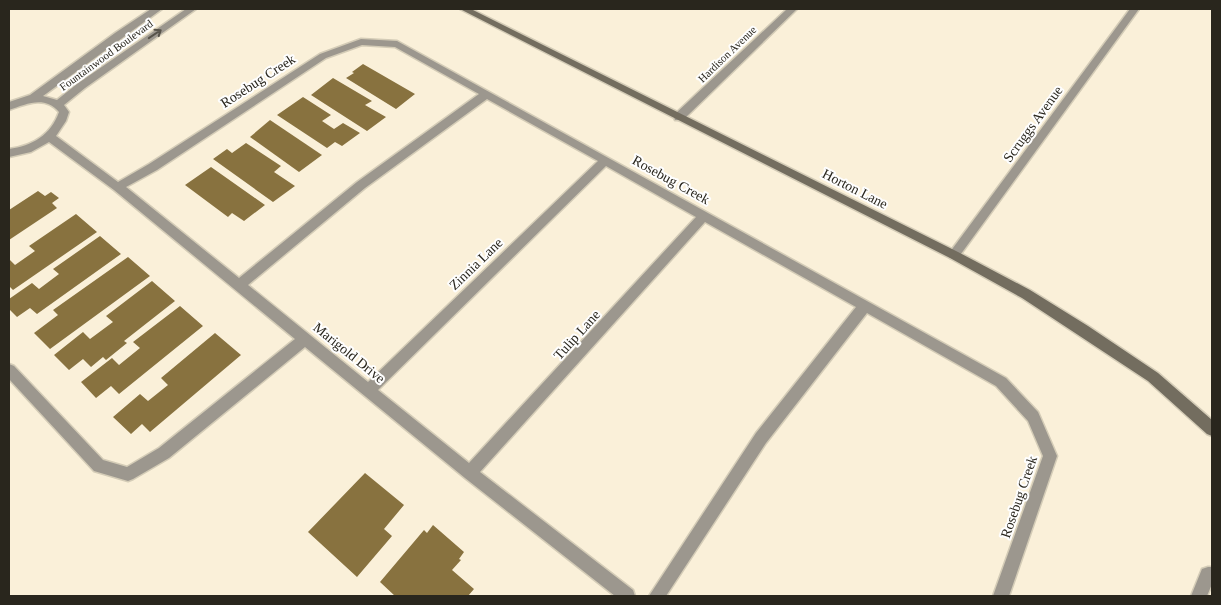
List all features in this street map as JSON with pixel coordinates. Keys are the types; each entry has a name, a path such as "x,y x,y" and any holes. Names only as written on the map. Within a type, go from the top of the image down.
{"street":[{"name":"Fountainwood Boulevard","path":"32,99 157,9"},
{"name":"Fountainwood Boulevard","path":"59,104 81,86 192,9"},
{"name":"Horton Lane","path":"464,9 1026,294 1153,377 1212,429"},
{"name":"Hardison Avenue","path":"678,117 792,9"},
{"name":"Scruggs Avenue","path":"954,256 1134,9"},
{"name":"Rosebug Creek","path":"118,187 153,167 323,56 362,42 397,44 1001,382 1033,417 1050,456 1001,596"},
{"path":"239,285 361,185 486,94"},
{"path":"9,106 32,99 48,99 59,104 64,112 61,123 49,137 34,147 9,153"},
{"name":"Marigold Drive","path":"49,137 118,187 470,473 626,596"},
{"name":"Zinnia Lane","path":"369,390 605,160"},
{"name":"Tulip Lane","path":"470,473 704,216"},
{"path":"657,596 761,438 865,306"},
{"path":"9,370 98,466 128,474 164,453 305,339"},
{"path":"1199,596 1208,575 1212,575"}],"building":[{"path":"363,64 415,94 396,109 346,78"},
{"path":"333,78 372,101 365,105 386,117 367,131 311,95"},
{"path":"303,97 331,115 322,121 334,129 343,123 360,133 342,146 335,142 327,148 277,115"},
{"path":"270,120 322,155 299,172 250,137"},
{"path":"246,143 281,166 274,172 295,186 273,202 213,159 227,149 232,153"},
{"path":"211,167 265,205 244,221 232,213 228,217 185,185"},
{"path":"38,191 45,196 51,192 59,198 52,203 57,208 9,240 9,210"},
{"path":"76,214 97,232 13,290 9,286 9,259 15,265 35,251 29,246"},
{"path":"100,236 121,254 37,314 30,308 17,317 9,309 9,299 32,283 39,289 59,274 53,269"},
{"path":"128,257 150,276 50,349 34,333 58,315 53,310"},
{"path":"152,281 175,301 124,341 127,343 106,360 103,357 91,367 83,359 69,370 54,355 83,332 90,339 113,322 106,316"},
{"path":"180,306 203,326 119,394 111,386 96,398 81,382 112,358 119,365 140,348 133,342"},
{"path":"215,333 241,355 150,432 142,424 131,434 113,417 140,394 148,401 168,385 161,378"},
{"path":"365,473 404,505 384,529 392,536 357,577 308,532"},
{"path":"433,525 464,552 459,559 461,560 452,570 474,589 468,596 395,596 380,582 424,530 427,533"}]}
